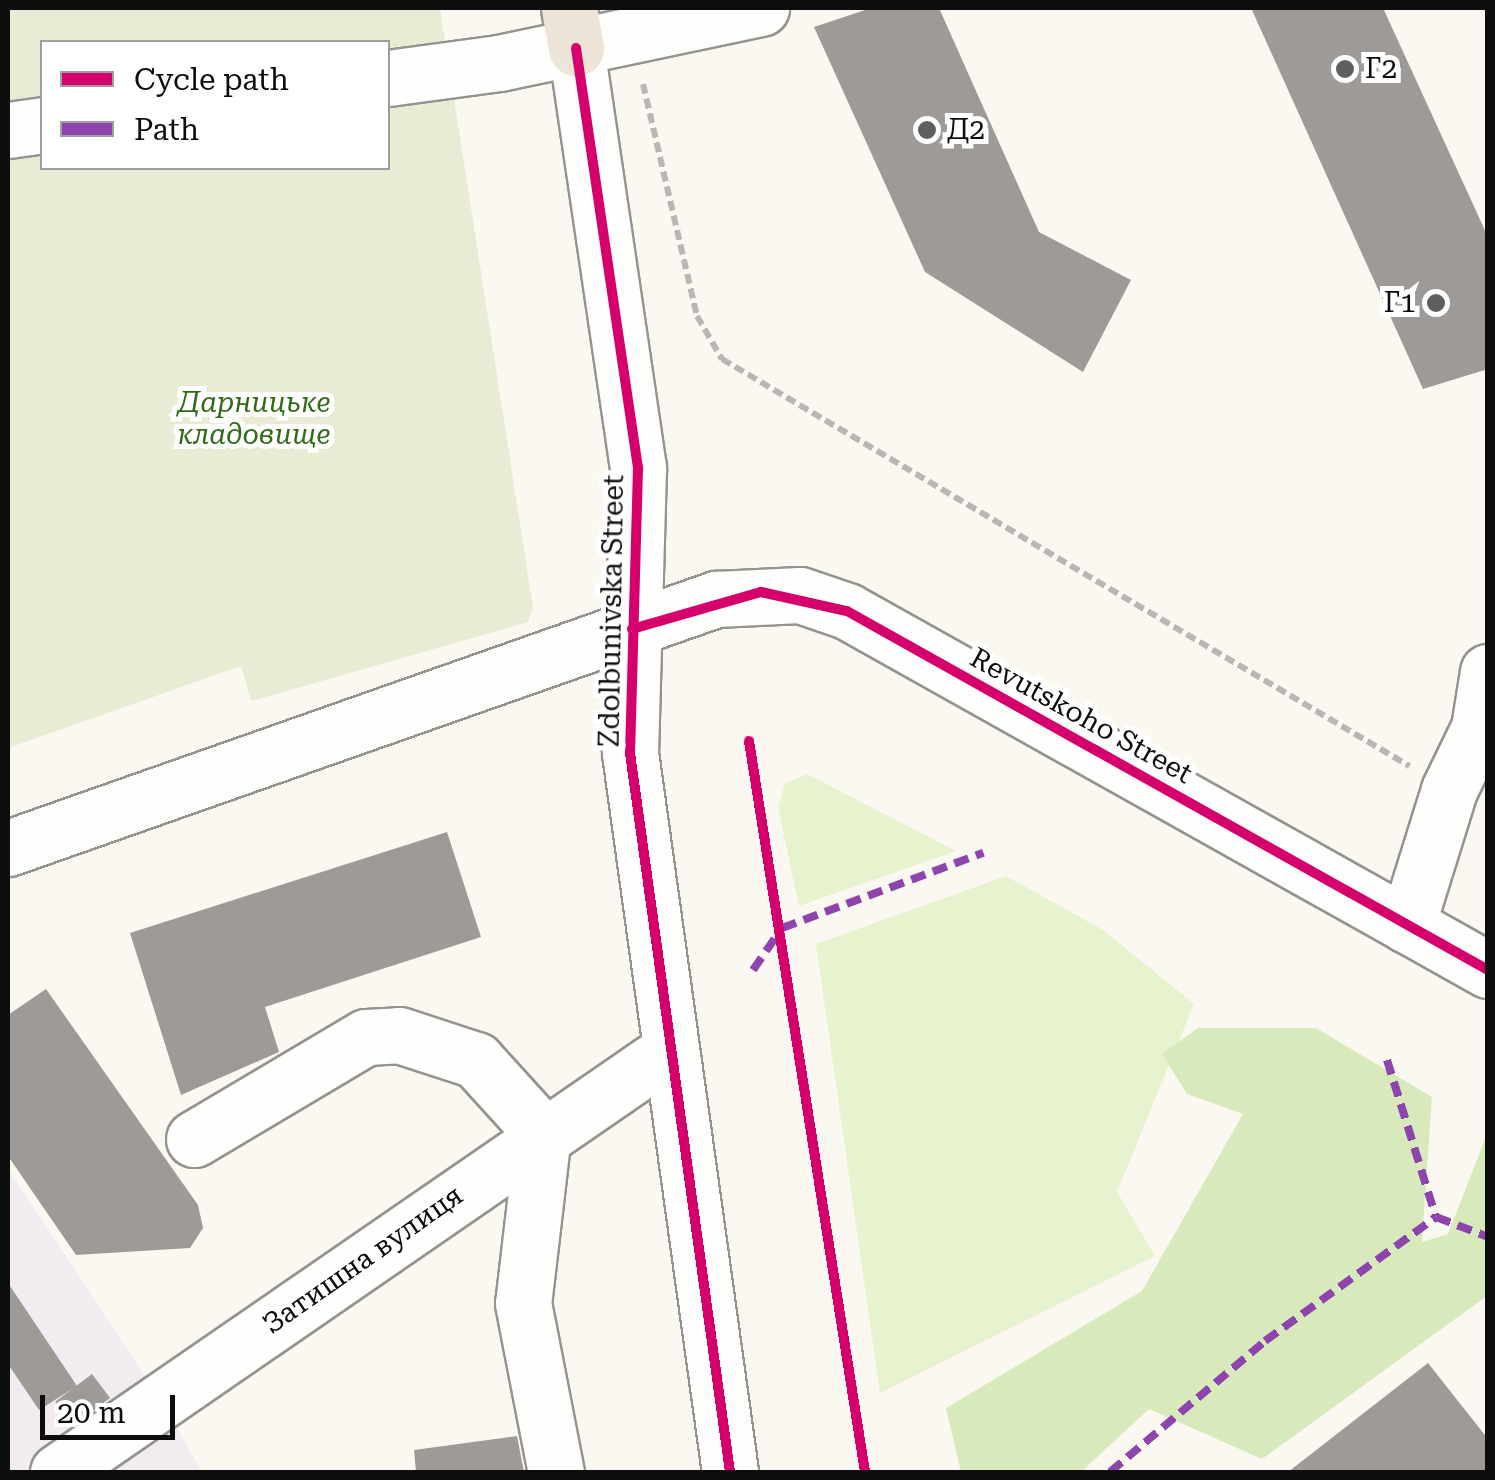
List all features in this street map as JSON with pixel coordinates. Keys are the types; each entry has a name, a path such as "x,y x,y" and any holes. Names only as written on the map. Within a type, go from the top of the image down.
{"street":[{"path":"390,78 590,30 761,8"},
{"name":"Zdolbunivska Street","path":"590,30 638,468 630,753 730,1472"},
{"path":"8,130 40,125"},
{"name":"Revutskoho Street","path":"8,848 632,629 761,592 847,611 1488,970"},
{"path":"1407,925 1449,790 1479,728 1488,672"},
{"path":"194,1138 312,1064 366,1037 399,1035 476,1060 543,1134 522,1302 556,1472"},
{"name":"Затишна вулиця","path":"58,1472 543,1134 670,1051"}],"path":[{"path":"590,30 654,116 698,316 722,360 1449,790"}],"shaded area":[{"path":"8,1169 157,1394 202,1472 8,1472"}],"green space":[{"name":"Дарницьке кладовище","path":"8,8 440,8 533,607 528,622 251,701 241,666 8,748"},
{"path":"807,774 956,851 799,906 778,807 785,784"},
{"path":"1006,876 1103,930 1194,1004 1117,1192 1155,1256 880,1393 816,944"},
{"path":"1198,1028 1316,1028 1432,1097 1422,1242 1448,1234 1487,1134 1487,1296 1262,1459 1149,1409 1081,1472 961,1472 946,1408 1142,1291 1243,1114 1187,1094 1162,1054"}],"building":[{"name":"Д2","path":"871,8 939,8 1039,232 1131,280 1083,372 925,272 814,27"},
{"path":"1251,8 1383,8 1488,237 1488,369 1423,389"},
{"path":"447,832 481,937 265,1007 279,1052 181,1095 130,933"},
{"path":"46,989 198,1205 203,1228 190,1248 76,1255 8,1156 8,1015"},
{"path":"8,1283 77,1386 39,1410 8,1364"},
{"path":"1428,1363 1488,1439 1488,1472 1288,1472"},
{"path":"92,1374 110,1398 73,1426 55,1402"},
{"path":"517,1436 524,1472 416,1472 414,1450"}],"marked path":[{"path":"753,970 782,928 983,853"},
{"path":"1387,1060 1436,1217"},
{"path":"1110,1472 1265,1341 1436,1217 1488,1237"}],"cycle path":[{"path":"576,48 638,468 630,753 730,1472"},
{"path":"632,629 761,592 847,611 1488,970"},
{"path":"749,741 865,1472"}],"place":[{"name":"Г2","path":"1345,69"},
{"name":"Д2","path":"927,130"},
{"name":"Г1","path":"1436,303"}]}
